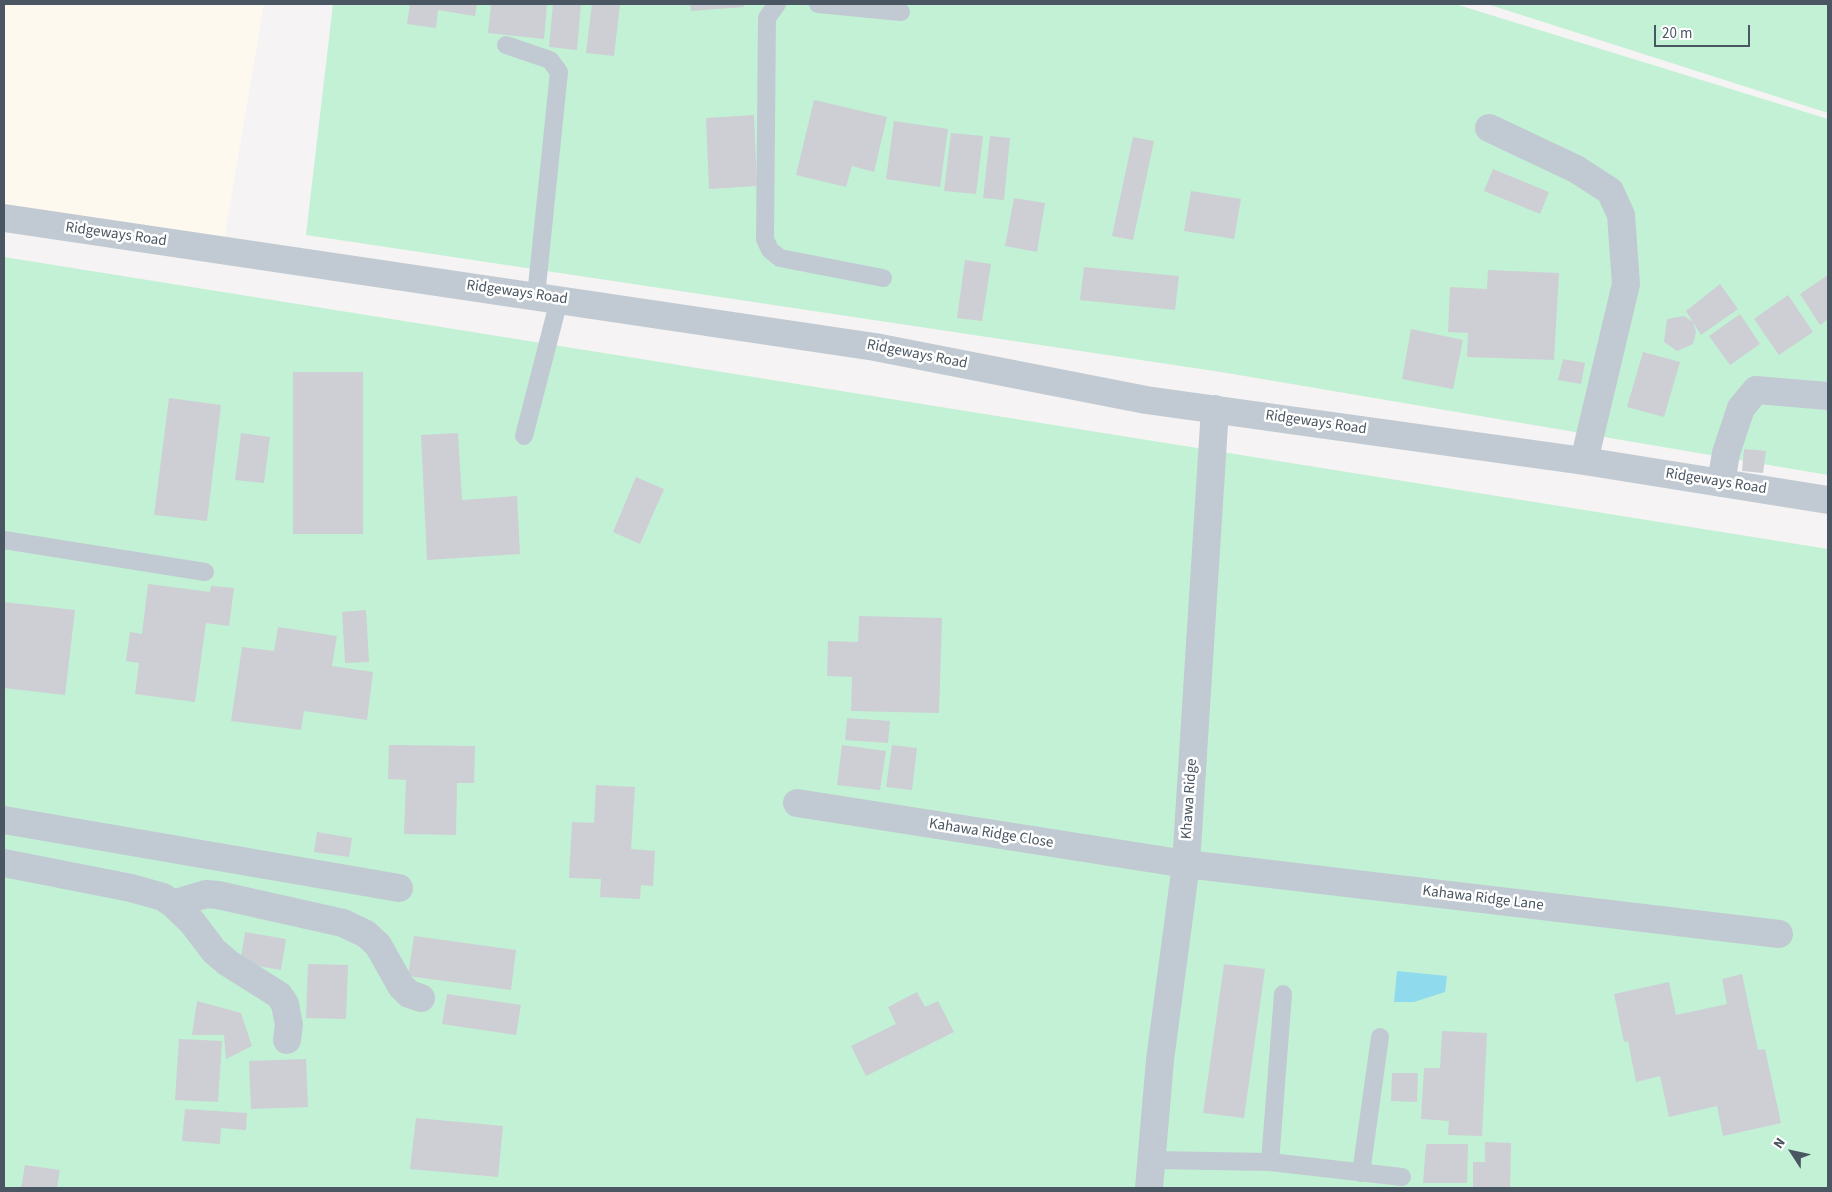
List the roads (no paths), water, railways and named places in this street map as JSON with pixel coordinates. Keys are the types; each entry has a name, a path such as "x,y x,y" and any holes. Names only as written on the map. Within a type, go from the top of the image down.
{"street":[{"path":"1489,128 1576,169 1610,191 1621,215 1626,284 1584,461"},
{"name":"Ridgeways Road","path":"4,218 875,347 1146,400 1584,461 1828,500"},
{"path":"1721,483 1726,453 1741,408 1756,390 1828,396"},
{"name":"Khawa Ridge","path":"1149,1188 1153,1160 1160,1060 1186,864 1216,409"},
{"name":"Kahawa Ridge Close","path":"797,803 1186,864"},
{"path":"4,820 399,888"},
{"path":"4,863 131,888 163,897 192,922 214,951 228,963 279,995 287,1011 289,1025 287,1040"},
{"name":"Kahawa Ridge Lane","path":"1186,864 1779,934"},
{"path":"173,904 206,894 218,895 343,923 366,934 378,945 401,986 409,994 420,998"}],"lane":[{"path":"777,4 767,18 765,239 770,250 780,258 883,278"},
{"path":"818,4 900,12"},
{"path":"506,45 550,60 559,72 548,298 524,436"},
{"path":"4,540 205,572"},
{"path":"1270,1162 1283,994"},
{"path":"1361,1173 1380,1037"},
{"path":"1153,1160 1270,1162 1402,1178"}],"water":[{"path":"1397,971 1447,976 1445,992 1414,1002 1394,1002"}]}
